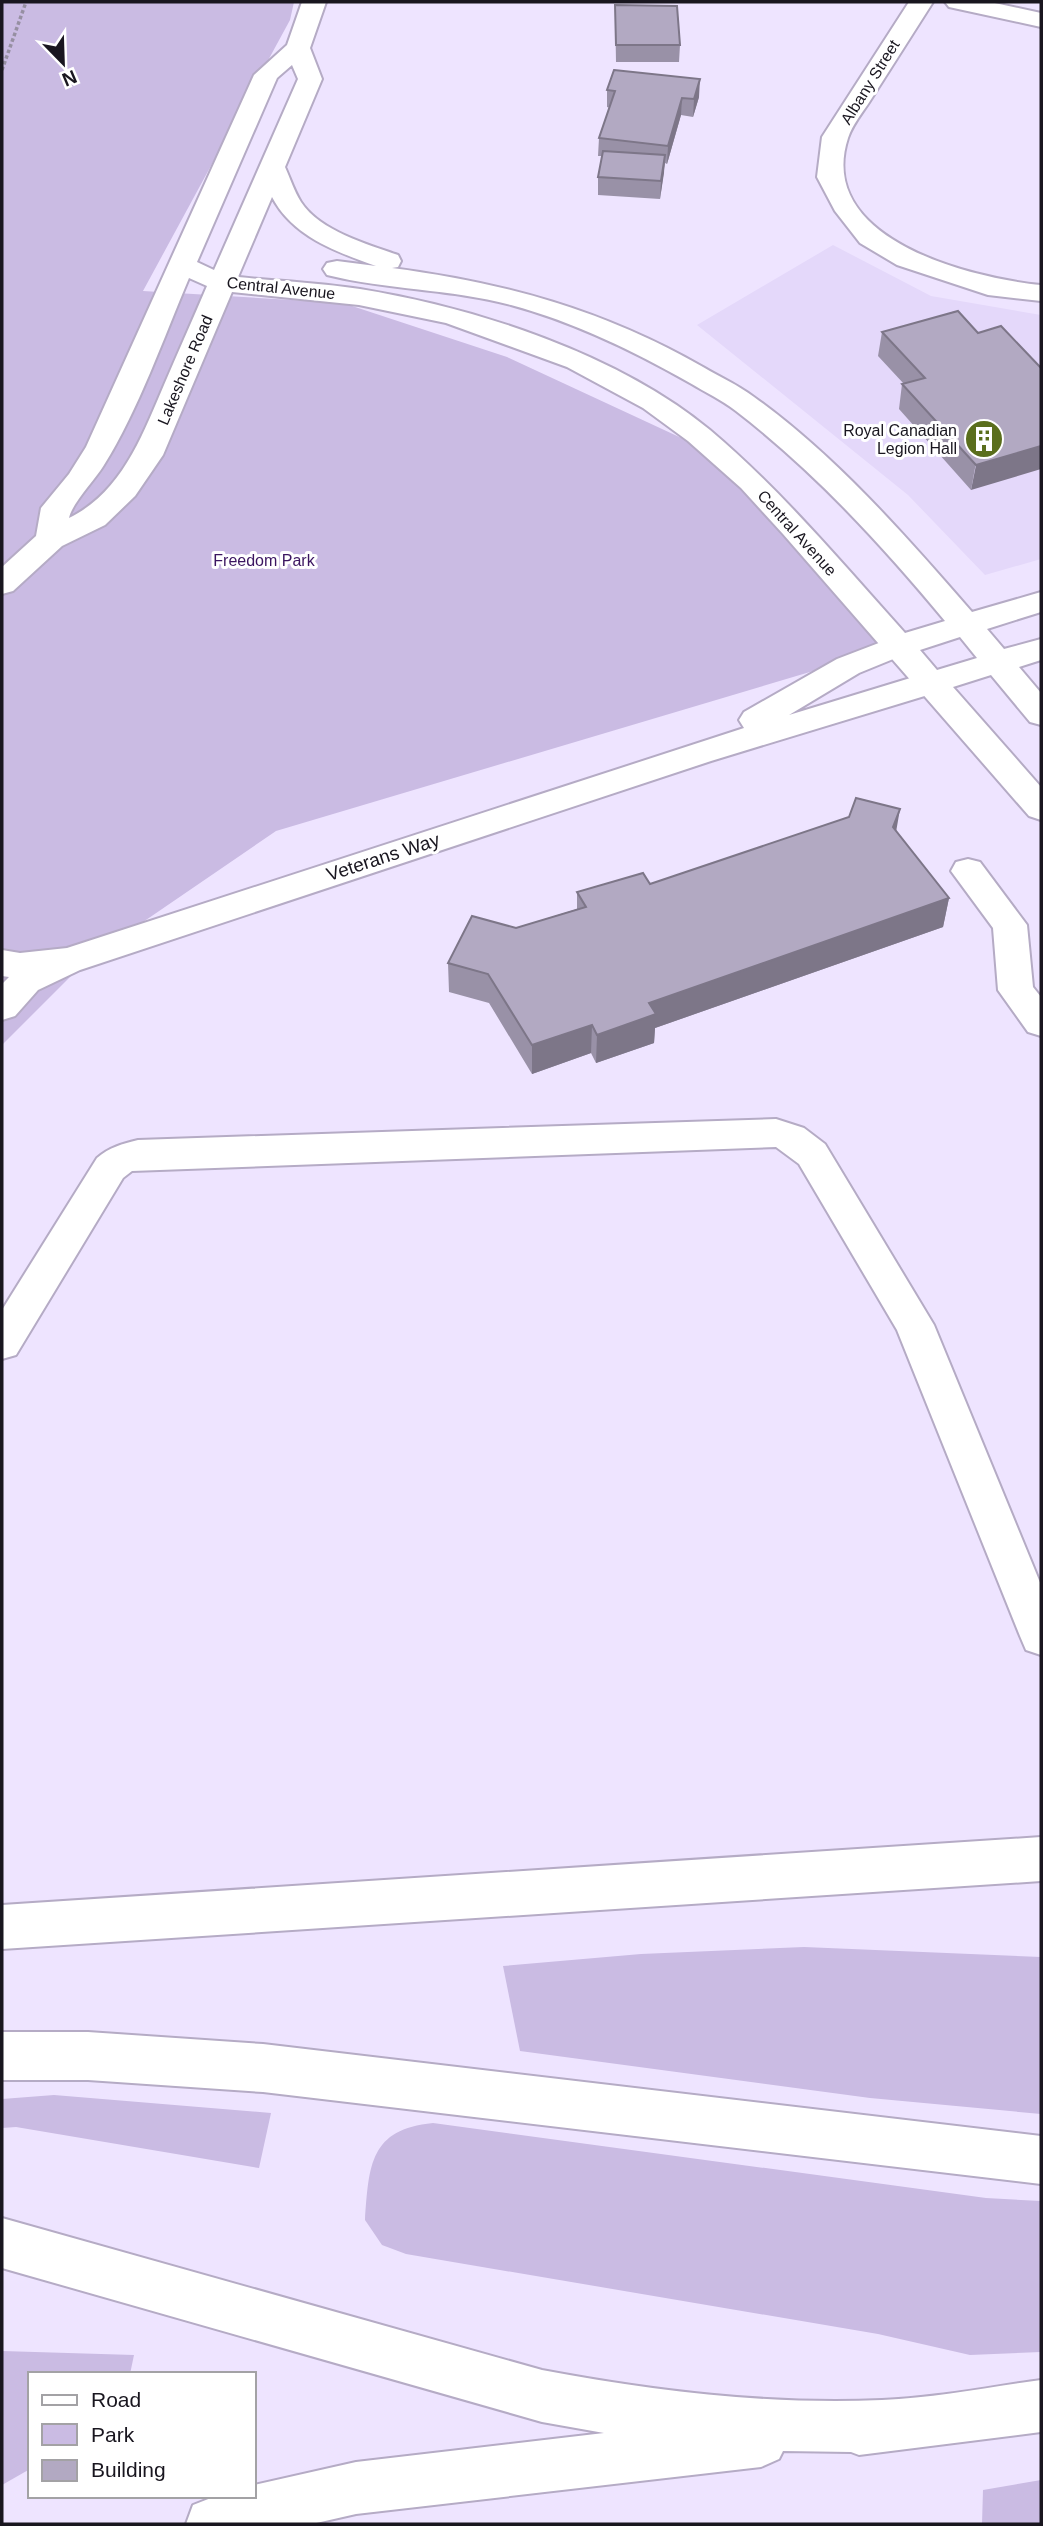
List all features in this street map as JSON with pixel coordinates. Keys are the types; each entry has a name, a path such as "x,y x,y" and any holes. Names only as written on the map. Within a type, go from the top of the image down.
{"main road":[{"path":"51,538 57,508 80,480 101,447 266,75 298,48 314,2"},
{"name":"Albany Street","path":"921,2 835,137 830,177 848,211 869,237 907,259 998,289 1041,293"},
{"path":"957,2 1041,20"},
{"name":"Lakeshore Road","path":"2,584 51,538 94,518 125,489 148,454 237,266 272,166 310,79 298,48"},
{"path":"272,166 292,209 333,239 369,254 467,286"},
{"name":"Central Avenue","path":"182,265 237,266 359,297 453,316 588,366 653,402 698,435 751,482 794,527 1041,808"},
{"name":"Central Avenue","path":"309,265 467,286 537,304 607,330 678,364 747,405 836,483 914,564 1041,714"},
{"name":"Veterans Way","path":"699,752 848,666 897,646 1041,602"},
{"name":"Veterans Way","path":"2,1007 26,981 68,961 699,752 1041,649"},
{"path":"968,871 1010,925 1016,990 1041,1023"},
{"name":"Veterans Way","path":"2,963 20,966 68,961"},
{"path":"2,1343 110,1168 121,1158 138,1155 776,1133 791,1138 812,1154 914,1325 1041,1636"},
{"path":"2,1927 1041,1859"},
{"path":"2,2056 88,2056 263,2067 1041,2160"},
{"path":"2,2243 542,2396 613,2409 746,2425 886,2426"},
{"path":"212,2524 246,2512 356,2487 1041,2406"}],"path":[{"path":"2,70 26,2"}],"shaded area":[{"path":"833,245 931,296 1041,315 1041,559 985,575 908,495 697,325"}],"green space":[{"name":"Freedom Park","path":"2,2 294,2 290,20 143,291 343,303 507,357 759,474 876,637 877,652 276,831 86,961 2,1045"},
{"path":"804,1947 1041,1957 1041,2114 870,2098 520,2051 503,1966 641,1954"},
{"path":"54,2095 271,2113 259,2168 16,2127 2,2128 2,2099"},
{"path":"433,2123 986,2198 1041,2201 1041,2352 970,2355 878,2334 406,2254 382,2245 365,2220 368,2182 377,2153 396,2133"},
{"path":"2,2351 134,2355 130,2372 28,2372 28,2470 2,2485"},
{"path":"1041,2480 1041,2524 982,2524 983,2490"}],"building":[{"path":"615,5 677,6 680,45 616,45"},
{"path":"614,70 700,79 694,99 682,98 668,146 599,138 615,91 607,90"},
{"path":"603,151 665,155 661,181 598,177"},
{"name":"Royal Canadian Legion Hall","path":"958,311 978,333 1001,326 1041,368 1041,446 976,465 902,384 925,378 882,332"},
{"path":"856,798 900,809 893,827 949,898 649,1003 656,1014 597,1035 592,1025 532,1045 488,974 448,963 472,916 516,928 586,907 577,892 643,873 650,884 849,817"}],"place":[{"name":"Royal Canadian Legion Hall","path":"984,439"}]}
